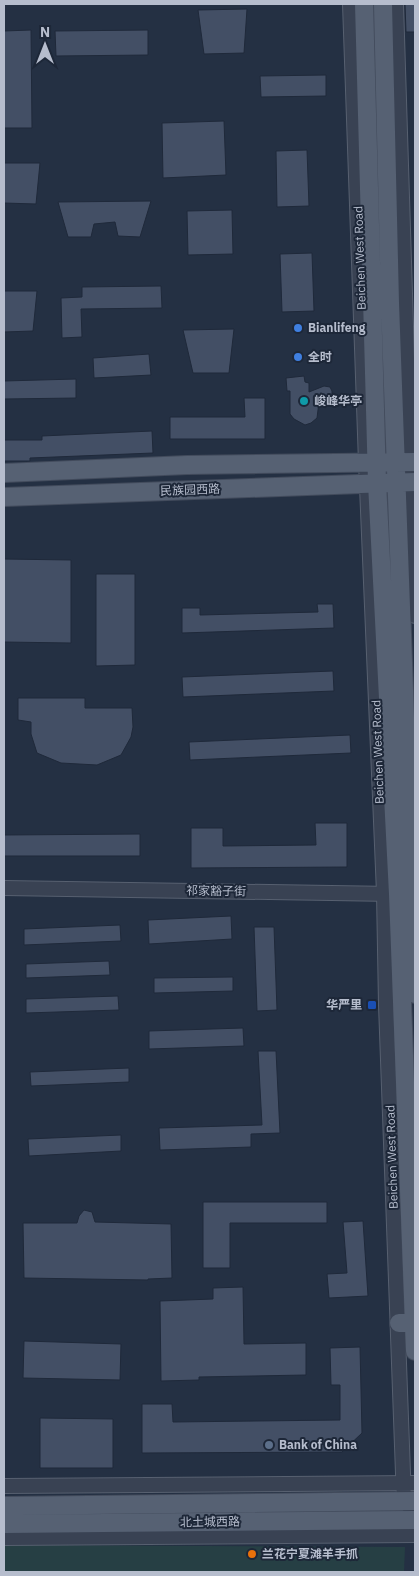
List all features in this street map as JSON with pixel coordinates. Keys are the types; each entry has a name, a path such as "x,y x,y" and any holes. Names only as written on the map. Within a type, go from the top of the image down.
{"main road":[{"name":"Beichen West Road","path":"364,4 359,59 372,284 371,462 391,894 407,1323 415,1351"},
{"path":"383,4 403,302 415,994"},
{"path":"385,46 398,80"},
{"path":"362,320 372,284"},
{"name":"民族园西路","path":"4,474 187,465 407,462"},
{"name":"民族园西路","path":"4,497 407,482"},
{"name":"北土城西路","path":"4,1506 412,1505"},
{"name":"北土城西路","path":"4,1524 415,1520"}],"street":[{"name":"Beichen West Road","path":"350,4 359,59 362,320 371,462"},
{"path":"396,4 403,302"},
{"path":"407,482 415,616"},
{"name":"祁家豁子街","path":"4,888 391,894"},
{"path":"391,894 414,918"},
{"name":"Beichen West Road","path":"407,1323 412,1505"},
{"path":"4,1486 410,1483"},
{"name":"北土城西路","path":"4,1538 415,1535"}],"green space":[{"path":"4,1545 405,1547 404,1572 4,1572"}],"building":[{"path":"405,4 415,4 415,32 406,32"},
{"path":"247,9 244,53 204,54 198,10"},
{"path":"31,30 32,128 4,128 4,31"},
{"path":"148,30 148,55 56,56 55,31"},
{"path":"326,75 326,96 261,97 260,76"},
{"path":"224,121 226,175 163,178 162,123"},
{"path":"307,150 309,206 277,207 276,151"},
{"path":"4,163 40,163 36,204 4,203"},
{"path":"151,201 140,237 118,236 115,222 94,224 91,237 68,237 58,202"},
{"path":"232,210 233,254 188,255 187,211"},
{"path":"312,253 314,311 282,312 280,254"},
{"path":"161,286 162,308 81,309 82,337 62,338 61,298 82,297 82,287"},
{"path":"4,291 37,291 33,331 4,332"},
{"path":"234,329 229,373 193,373 183,330"},
{"path":"149,354 151,375 94,378 93,358"},
{"name":"峻峰华亭","path":"304,376 305,382 309,383 309,392 324,386 330,387 332,391 330,400 319,402 317,418 305,425 294,419 290,414 290,391 287,391 286,378"},
{"path":"76,379 76,398 4,399 4,381"},
{"path":"244,398 265,398 265,439 170,439 170,417 245,417"},
{"path":"152,431 153,453 30,458 30,461 4,461 4,440 42,440 42,436"},
{"path":"4,559 71,560 71,643 4,642"},
{"path":"96,574 135,574 135,665 96,666"},
{"path":"317,604 333,604 334,628 182,633 182,608 200,608 200,615 318,612"},
{"path":"333,671 334,691 183,697 182,677"},
{"path":"18,698 85,698 85,708 132,708 133,727 131,737 121,755 97,765 61,763 37,753 31,734 31,722 18,720"},
{"path":"350,735 351,753 190,760 189,742"},
{"path":"315,823 347,823 347,867 191,868 191,828 223,828 223,846 316,845"},
{"path":"140,834 140,856 4,856 4,835"},
{"path":"231,916 232,939 149,944 148,920"},
{"path":"120,925 121,941 24,945 24,929"},
{"path":"254,927 274,927 277,1010 257,1011"},
{"path":"109,961 110,975 26,978 26,964"},
{"path":"233,977 233,991 154,993 154,978"},
{"path":"118,996 119,1010 26,1013 26,999"},
{"path":"243,1028 244,1046 149,1049 149,1031"},
{"path":"258,1051 276,1051 280,1133 251,1134 251,1147 160,1150 159,1128 262,1125"},
{"path":"129,1068 129,1082 31,1086 30,1072"},
{"path":"121,1135 121,1151 29,1156 28,1139"},
{"path":"203,1202 327,1202 327,1223 230,1223 230,1268 203,1268"},
{"path":"84,1210 92,1212 95,1222 171,1224 172,1278 148,1280 24,1278 23,1223 77,1223 79,1216"},
{"path":"363,1221 368,1296 329,1298 327,1274 347,1273 343,1222"},
{"path":"243,1287 244,1344 306,1343 306,1375 199,1377 199,1380 161,1381 160,1301 213,1299 213,1288"},
{"path":"24,1341 121,1344 120,1380 23,1378"},
{"path":"360,1347 362,1433 342,1452 142,1453 142,1404 172,1404 173,1422 340,1420 340,1385 331,1385 330,1348"},
{"path":"40,1418 113,1419 113,1468 40,1468"}],"place":[{"name":"Bianlifeng","path":"298,328"},
{"name":"全时","path":"298,357"},
{"name":"峻峰华亭","path":"304,401"},
{"name":"华严里","path":"372,1005"},
{"name":"Bank of China","path":"269,1445"},
{"name":"兰花宁夏滩羊手抓","path":"252,1554"}]}
